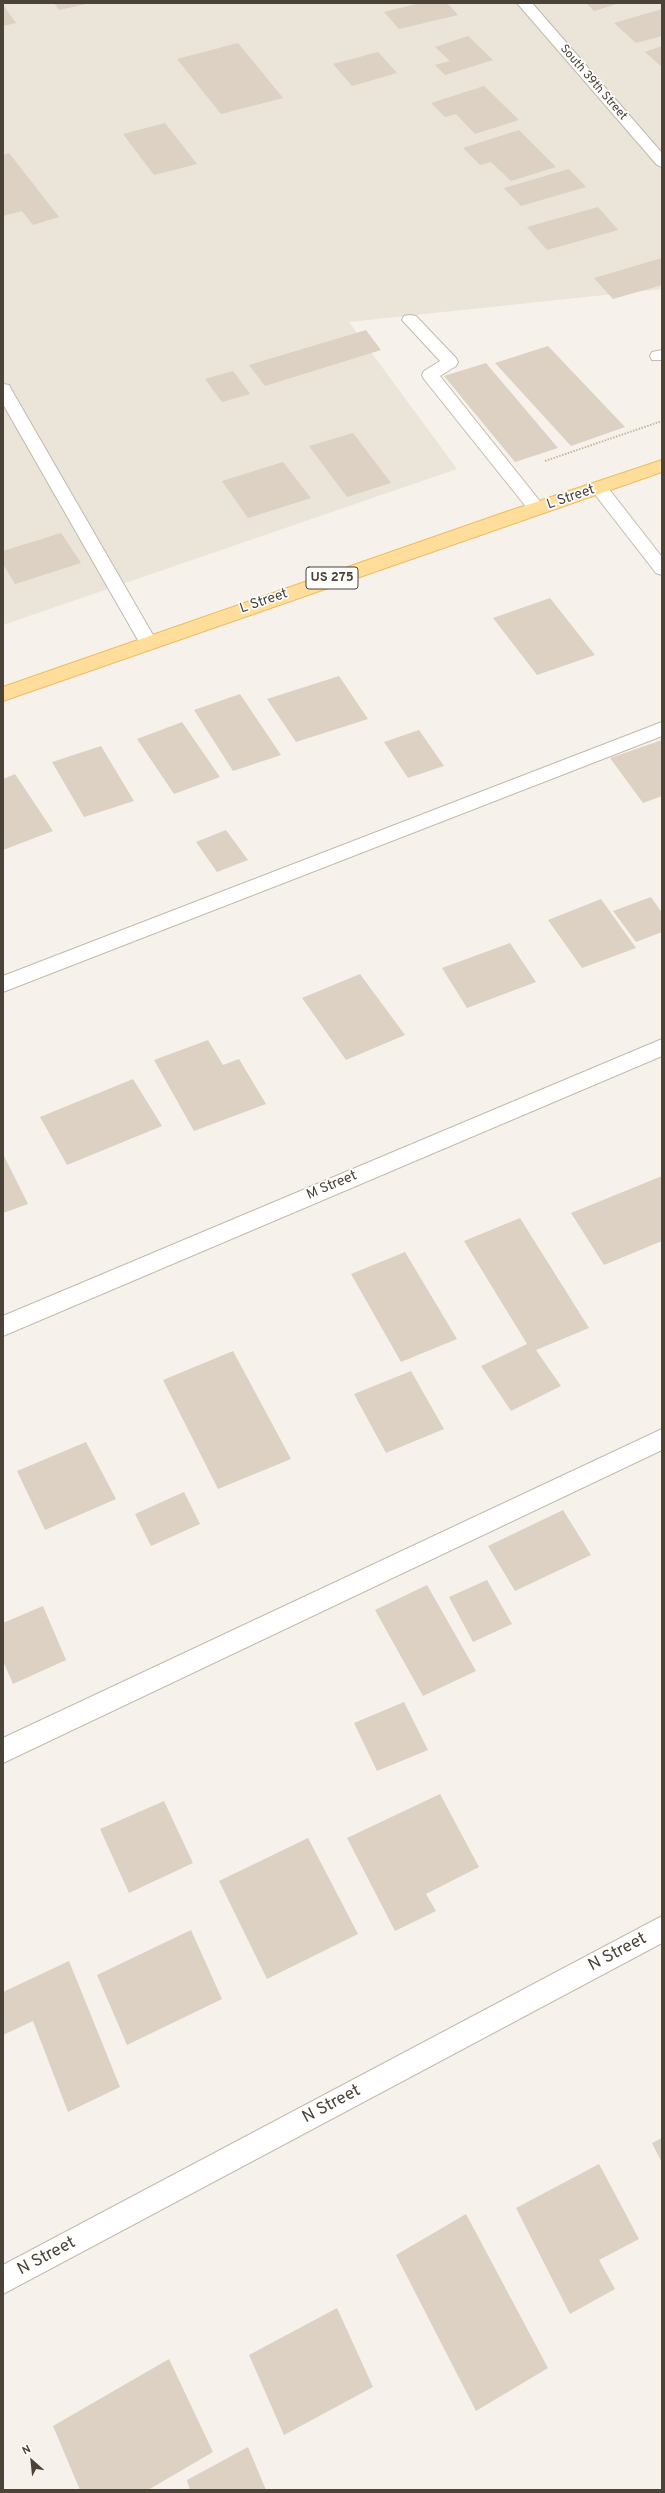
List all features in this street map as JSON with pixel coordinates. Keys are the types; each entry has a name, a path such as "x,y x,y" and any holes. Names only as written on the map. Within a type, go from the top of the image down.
{"main road":[{"name":"L Street","path":"3,694 148,642 662,466"}],"street":[{"name":"South 39th Street","path":"524,3 662,162"},
{"path":"410,320 450,362 430,375 537,509"},
{"path":"3,389 148,642"},
{"path":"599,488 662,569"},
{"path":"3,984 662,729"},
{"name":"M Street","path":"3,1326 662,1047"},
{"path":"3,1751 662,1439"},
{"name":"N Street","path":"3,2280 662,1929"}],"path":[{"path":"506,472 662,421"}],"shaded area":[{"path":"3,3 662,3 662,289 349,322 457,469 3,625"}],"building":[{"path":"54,3 86,3 86,4 59,10"},
{"path":"420,3 447,3 458,15 399,29 384,12"},
{"path":"586,3 620,3 594,11"},
{"path":"3,5 16,23 3,26"},
{"path":"662,9 662,36 636,43 614,23"},
{"path":"468,36 493,60 445,75 435,65 450,61 435,47"},
{"path":"238,43 283,98 221,114 177,59"},
{"path":"662,46 662,67 645,52"},
{"path":"378,52 397,73 352,86 333,64"},
{"path":"484,86 519,120 475,134 456,114 445,117 431,103"},
{"path":"165,123 197,164 154,175 123,134"},
{"path":"519,130 556,167 511,181 491,162 480,165 463,148"},
{"path":"9,153 59,217 33,225 22,211 3,216 3,155"},
{"path":"569,169 586,187 521,206 504,188"},
{"path":"598,207 618,230 547,250 527,227"},
{"path":"662,258 662,285 613,299 594,278"},
{"path":"366,330 381,350 265,386 249,365"},
{"path":"548,346 625,427 571,446 495,363"},
{"path":"486,363 558,448 515,462 444,376"},
{"path":"233,371 250,394 222,402 205,379"},
{"path":"353,433 391,483 347,497 309,446"},
{"path":"283,462 311,498 248,518 222,481"},
{"path":"61,533 81,563 15,584 3,564 3,551"},
{"path":"550,598 595,655 537,675 493,618"},
{"path":"339,676 368,719 296,742 267,699"},
{"path":"240,694 281,755 233,771 194,710"},
{"path":"182,722 220,777 174,794 137,739"},
{"path":"419,730 444,766 408,778 384,742"},
{"path":"662,740 662,796 643,803 610,758"},
{"path":"101,746 134,801 84,817 52,762"},
{"path":"15,774 53,831 3,850 3,779"},
{"path":"226,830 248,860 217,872 196,842"},
{"path":"651,897 662,913 662,932 636,942 613,911"},
{"path":"601,899 636,948 582,968 548,920"},
{"path":"510,943 536,982 467,1008 442,968"},
{"path":"360,974 405,1035 346,1060 302,998"},
{"path":"208,1040 223,1065 239,1059 266,1104 194,1131 154,1060"},
{"path":"133,1079 162,1126 67,1165 40,1117"},
{"path":"3,1154 28,1204 3,1213"},
{"path":"662,1176 662,1241 604,1265 571,1213"},
{"path":"520,1218 589,1328 536,1350 561,1386 511,1411 481,1366 527,1344 464,1241"},
{"path":"405,1252 457,1339 401,1362 351,1274"},
{"path":"233,1351 291,1459 218,1489 163,1380"},
{"path":"411,1371 444,1429 386,1453 354,1394"},
{"path":"86,1442 116,1499 45,1530 17,1471"},
{"path":"184,1492 200,1524 151,1546 135,1514"},
{"path":"563,1510 591,1555 515,1591 488,1546"},
{"path":"487,1580 512,1624 473,1642 449,1597"},
{"path":"427,1585 476,1671 423,1696 375,1610"},
{"path":"43,1606 66,1660 13,1684 3,1661 3,1623"},
{"path":"404,1702 428,1750 377,1771 354,1723"},
{"path":"440,1794 479,1867 426,1894 436,1911 395,1931 347,1838"},
{"path":"164,1801 193,1863 129,1893 100,1829"},
{"path":"308,1838 358,1934 267,1979 219,1881"},
{"path":"191,1930 222,1999 127,2045 97,1975"},
{"path":"69,1961 120,2087 68,2112 33,2021 3,2035 3,1992"},
{"path":"662,2138 662,2163 652,2143"},
{"path":"599,2164 639,2239 599,2260 615,2289 570,2314 516,2208"},
{"path":"466,2214 548,2368 476,2411 396,2255"},
{"path":"337,2308 373,2387 284,2435 249,2355"},
{"path":"169,2359 213,2452 148,2490 80,2490 53,2426"},
{"path":"248,2447 266,2490 190,2490 187,2480"}]}
